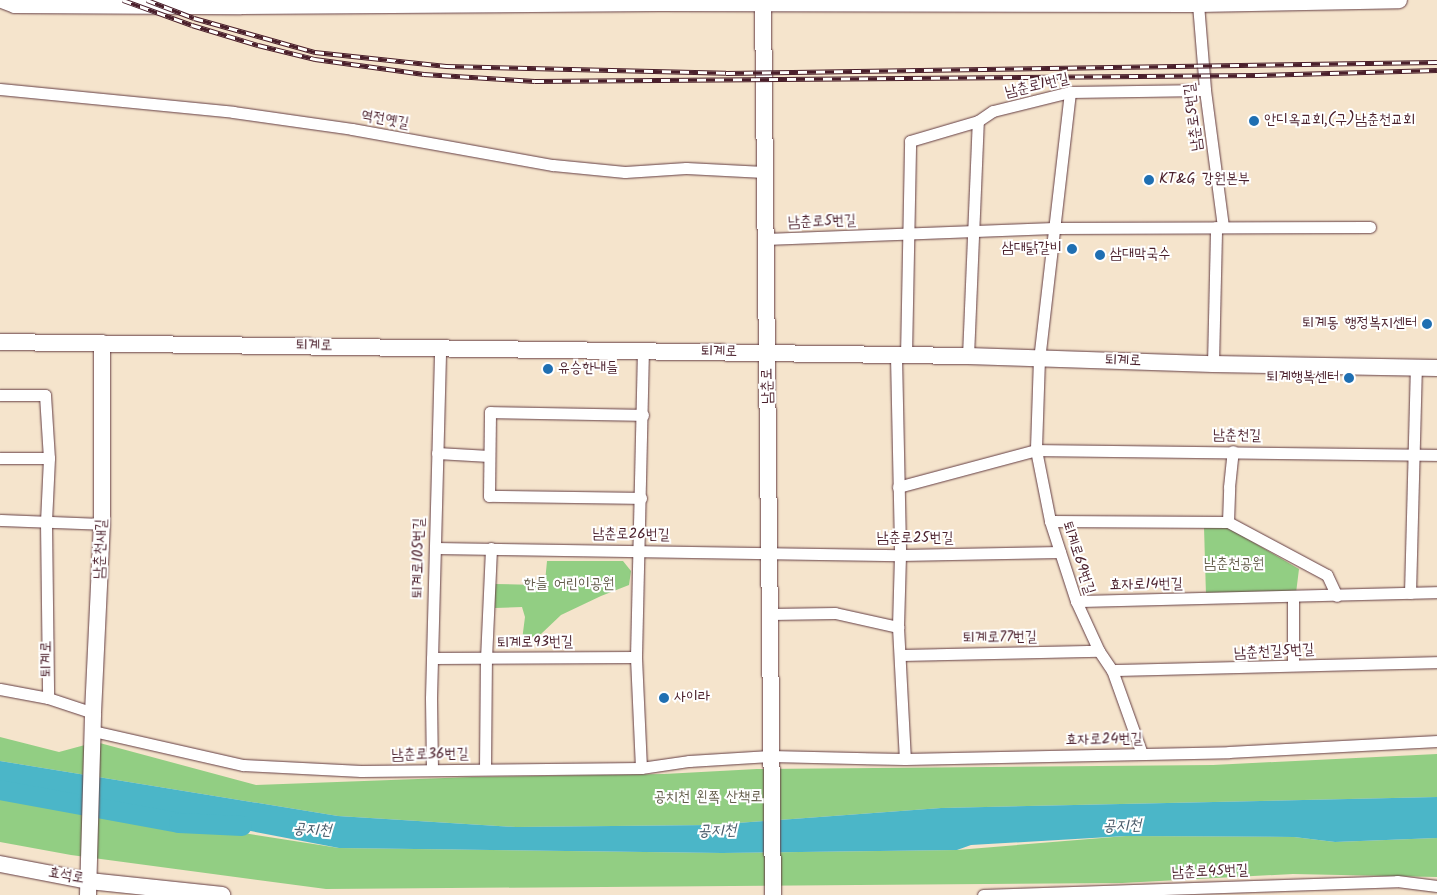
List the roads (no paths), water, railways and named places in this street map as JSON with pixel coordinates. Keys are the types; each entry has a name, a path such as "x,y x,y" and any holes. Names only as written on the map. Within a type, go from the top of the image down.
{"street":[{"path":"0,14 8,2 1140,1 1198,4 1399,0"},
{"name":"남춘로","path":"764,2 764,172 771,552 770,763 773,892"},
{"name":"남춘로5번길","path":"1198,4 1219,227 1213,364"},
{"name":"역전옛길","path":"0,89 233,112 352,129 553,165 625,172 686,168 764,172"},
{"name":"남춘로1번길","path":"909,235 910,141 978,121 992,112 1070,92 1206,90"},
{"path":"1039,358 1070,92"},
{"path":"968,356 978,121"},
{"name":"남춘로5번길","path":"765,239 1054,228 1370,228"},
{"path":"905,759 901,654 898,627 900,555 898,487 901,356 909,235"},
{"name":"퇴계로","path":"0,342 968,356 1213,364 1437,368"},
{"name":"남춘천새길","path":"89,888 93,713 102,524 102,343"},
{"name":"퇴계로105번길","path":"432,770 432,658 440,348"},
{"path":"641,768 636,657 643,351"},
{"name":"퇴계로69번길","path":"1039,358 1036,450 1050,520 1076,601 1099,651 1112,670 1142,754"},
{"path":"1410,593 1416,367"},
{"name":"퇴계로","path":"0,395 45,395 49,458 46,522 48,698"},
{"path":"641,498 489,496 490,412 643,414"},
{"path":"898,487 1036,450"},
{"name":"남춘천길","path":"1036,450 1437,455"},
{"path":"1228,522 1228,487 1233,451"},
{"path":"437,454 490,456"},
{"path":"0,458 49,458"},
{"path":"0,520 102,524"},
{"path":"1050,520 1228,522 1327,575 1337,596"},
{"name":"남춘로26번길","path":"435,548 771,552"},
{"path":"432,658 486,659 491,548"},
{"name":"남춘로25번길","path":"771,552 900,555 1060,552"},
{"name":"효자로14번길","path":"1076,601 1337,596 1437,592"},
{"path":"1293,597 1293,665"},
{"path":"771,614 835,613 898,627"},
{"name":"퇴계로77번길","path":"901,654 1099,651"},
{"name":"퇴계로93번길","path":"485,769 486,659 636,657"},
{"name":"남춘천길5번길","path":"1112,670 1227,669 1293,665 1437,662"},
{"path":"0,689 48,698 93,713"},
{"name":"남춘로36번길","path":"93,731 243,764 361,771 641,768 689,761 770,763"},
{"name":"효자로24번길","path":"770,763 1229,752 1437,741"},
{"name":"효석로","path":"0,864 89,888 222,895"},
{"name":"남춘로45번길","path":"983,895 1303,890 1397,882 1437,886"}],"water":[{"path":"0,761 338,816 516,827 710,825 941,808 1437,797 1437,838 1335,842 1294,837 1126,836 971,845 957,850 722,853 339,848 0,783"}],"waterway":[{"name":"공지천","path":"0,790 179,823 242,826"}],"railway":[{"path":"123,0 192,25 258,45 315,59 424,74 535,81 1258,75 1437,70"},
{"path":"147,0 194,18 315,52 446,66 726,73 1437,62"}],"place":[{"name":"안디옥교회,(구)남춘천교회","path":"1254,121"},
{"name":"KT&G 강원본부","path":"1149,180"},
{"name":"삼대닭갈비","path":"1072,249"},
{"name":"삼대막국수","path":"1100,255"},
{"name":"퇴계동 행정복지센터","path":"1427,324"},
{"name":"유승한내들","path":"548,369"},
{"name":"퇴계행복센터","path":"1349,378"},
{"name":"사이라","path":"664,698"}],"park label":[{"name":"남춘천공원","path":"1234,565"},
{"name":"한들 어린이공원","path":"569,585"},
{"name":"공치천 왼쪽 산책로","path":"708,798"}]}
